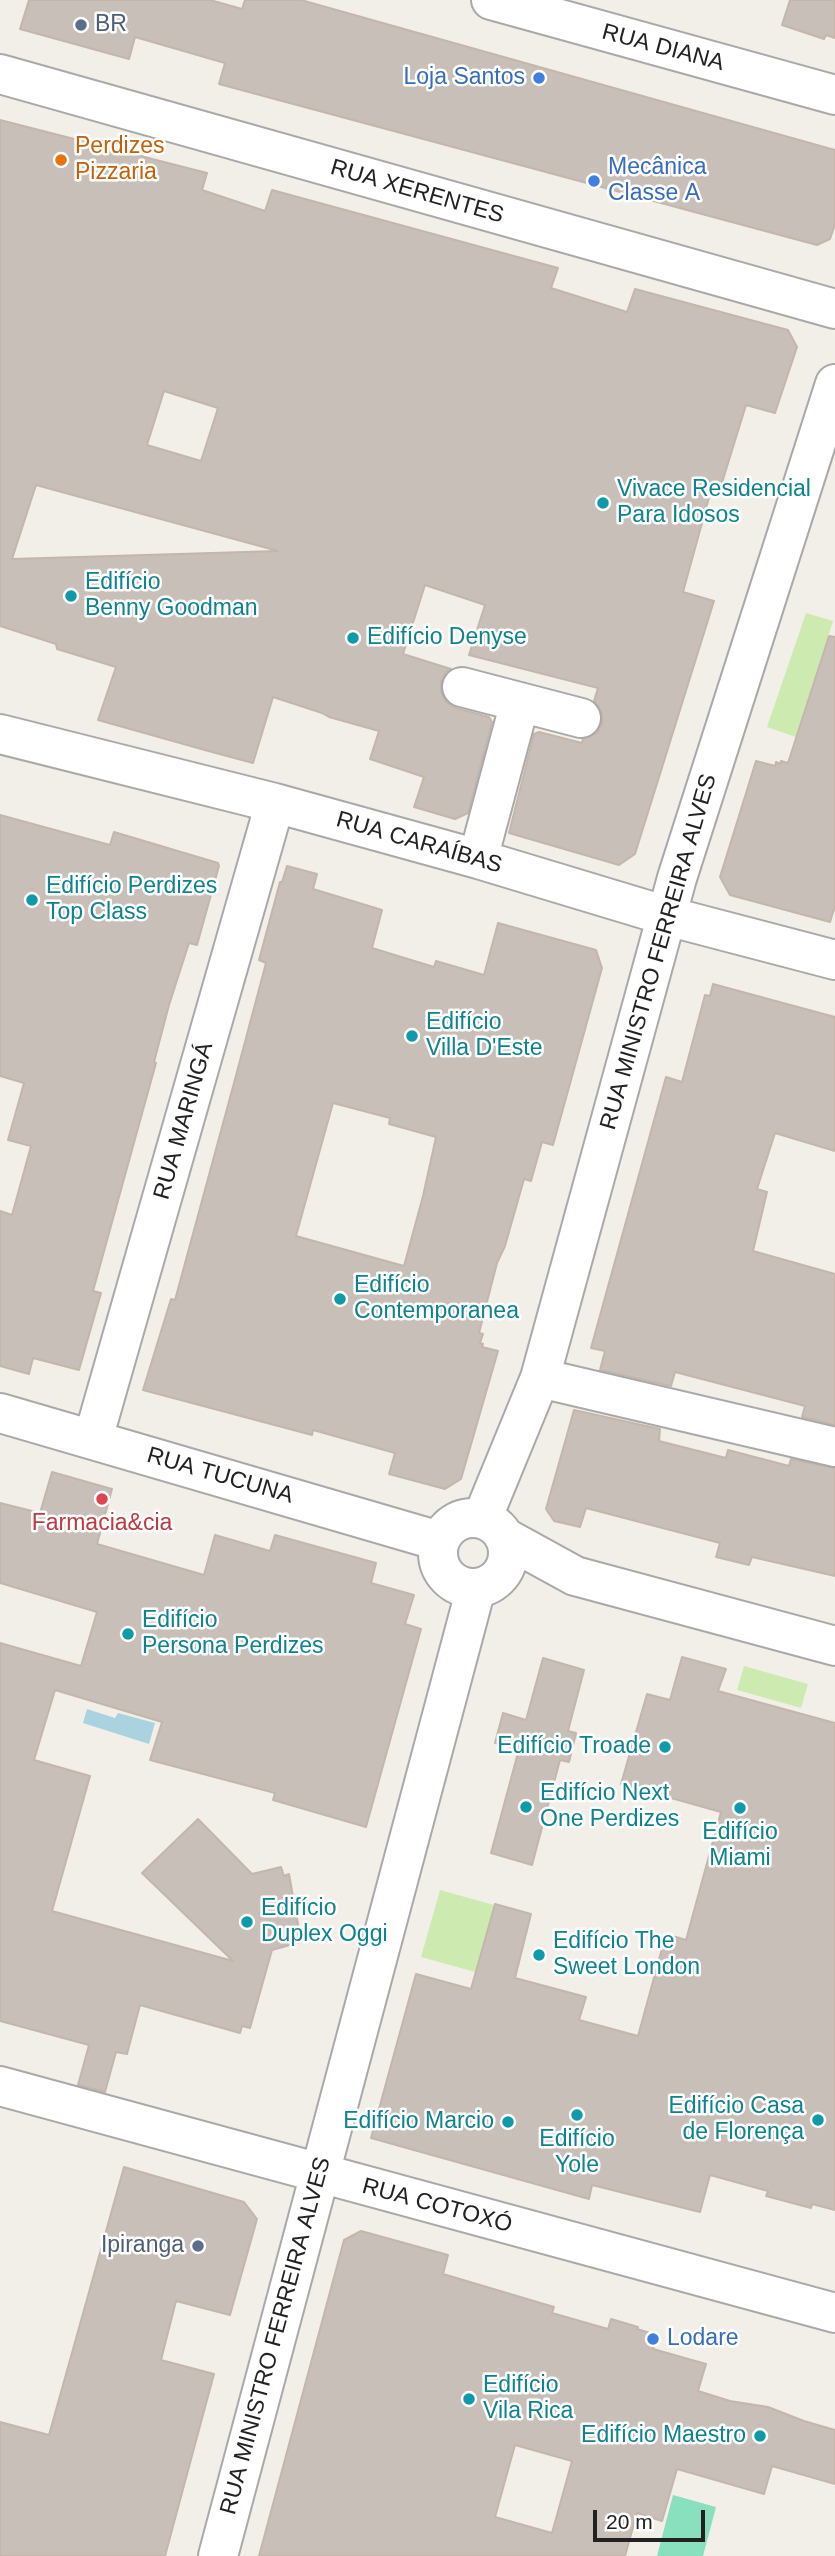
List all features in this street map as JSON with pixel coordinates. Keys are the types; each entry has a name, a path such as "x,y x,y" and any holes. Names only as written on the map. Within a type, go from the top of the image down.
{"street":[{"name":"RUA DIANA","path":"491,0 835,95"},
{"name":"RUA XERENTES","path":"0,74 835,309"},
{"name":"RUA MINISTRO FERREIRA ALVES","path":"493,1528 540,1378 677,878 835,384"},
{"path":"462,687 581,718"},
{"path":"478,859 520,702"},
{"name":"RUA CARAÍBAS","path":"0,734 275,803 478,859 667,916 835,960"},
{"name":"RUA MARINGÁ","path":"93,1439 275,803"},
{"path":"540,1378 835,1447"},
{"name":"RUA TUCUNA","path":"0,1413 439,1541"},
{"path":"575,1576 464,1587 444,1574 439,1564 439,1541 454,1523 467,1518 493,1528 575,1576 835,1646"},
{"path":"487,1583 505,1566 508,1551 493,1528"},
{"name":"RUA MINISTRO FERREIRA ALVES","path":"218,2556 318,2174 487,1583"},
{"name":"RUA COTOXÓ","path":"0,2086 835,2313"}],"green space":[{"path":"806,613 833,621 796,737 767,727"},
{"path":"744,1666 808,1684 801,1708 737,1690"},
{"path":"440,1890 494,1905 475,1972 421,1957"},
{"path":"673,2495 716,2507 703,2556 657,2556"}],"water":[{"path":"87,1709 115,1718 118,1713 155,1723 149,1744 83,1723"}],"building":[{"path":"29,0 210,0 242,9 245,0 301,0 835,150 835,224 830,239 817,245 219,84 225,63 135,37 129,59 20,29"},
{"path":"790,0 835,0 835,38 826,35 824,39 782,25"},
{"path":"0,120 207,173 202,190 265,211 272,190 558,268 551,288 627,312 635,289 788,330 797,347 775,413 746,405 721,486 713,483 683,592 714,601 635,854 619,865 509,833 534,734 539,732 582,743 583,739 597,733 602,724 602,713 594,701 598,688 469,655 485,605 425,585 403,654 451,669 446,672 441,682 441,692 446,702 456,708 489,717 492,722 468,813 455,819 414,807 424,777 370,759 379,731 273,697 253,763 212,752 98,720 116,667 57,649 56,644 0,626","holes":["164,391 218,408 201,461 147,445","36,485 278,551 12,559"]},
{"path":"829,636 835,637 835,906 830,922 730,895 720,877 756,761 775,766 776,762 788,763"},
{"path":"0,815 110,845 114,832 218,863 219,866 197,945 189,943 169,1005 154,1062 156,1063 93,1291 101,1293 79,1370 33,1358 29,1374 0,1366 0,1211 12,1215 31,1146 8,1140 24,1083 0,1076"},
{"path":"287,866 317,874 313,889 382,910 372,948 434,967 436,961 484,975 498,923 596,950 602,968 553,1145 542,1142 531,1181 524,1179 505,1246 497,1263 479,1333 483,1334 480,1343 483,1344 482,1347 498,1351 461,1479 445,1489 389,1474 395,1453 313,1430 312,1435 143,1390 171,1299 175,1300 266,963 259,960","holes":["333,1103 390,1118 389,1124 436,1137 404,1266 296,1236"]},
{"path":"713,984 835,1017 835,1151 775,1133 757,1189 767,1192 753,1251 835,1274 835,1425 802,1417 805,1406 675,1372 671,1386 600,1370 605,1351 591,1348 666,1077 682,1082 705,995 710,996"},
{"path":"574,1410 660,1429 659,1441 726,1458 728,1450 789,1466 791,1459 835,1468 835,1576 752,1557 749,1565 716,1557 720,1543 586,1508 580,1527 554,1521 546,1509"},
{"path":"52,1472 112,1489 97,1544 204,1575 215,1535 270,1551 275,1535 376,1563 371,1583 414,1595 405,1624 421,1629 366,1827 273,1800 275,1793 150,1760 162,1722 55,1690 34,1760 90,1776 52,1911 233,1961 142,1873 198,1819 252,1874 281,1867 284,1876 289,1874 301,1942 272,1950 250,2028 242,2026 240,2033 140,2005 127,2054 116,2052 105,2092 78,2085 89,2045 0,2021 0,1643 81,1666 97,1612 0,1583 0,1503 40,1513"},
{"path":"682,1657 726,1669 718,1691 835,1723 835,2210 812,2204 811,2208 766,2196 768,2191 710,2175 700,2212 592,2185 589,2199 371,2138 416,1974 471,1989 495,1904 531,1914 515,1978 586,1997 579,2020 638,2036 666,1934 686,1940 721,1812 621,1784 647,1694 670,1700"},
{"name":"Edifício Next One Perdizes","path":"543,1658 584,1670 568,1731 576,1733 569,1762 560,1760 532,1865 491,1853 519,1749 495,1743 503,1713 526,1720"},
{"path":"124,2167 244,2202 257,2219 230,2315 176,2301 161,2360 214,2374 165,2556 0,2556 0,2422 49,2435"},
{"path":"361,2231 448,2255 443,2274 554,2307 552,2313 608,2329 611,2319 657,2335 653,2349 706,2364 698,2391 730,2401 768,2407 835,2430 835,2484 772,2466 764,2494 677,2469 662,2521 637,2513 625,2556 259,2556 344,2240","holes":["515,2445 572,2461 552,2533 495,2517"]}],"place":[{"name":"BR","path":"81,25"},
{"name":"Loja Santos","path":"539,78"},
{"name":"Perdizes Pizzaria","path":"61,160"},
{"name":"Mecânica Classe A","path":"594,181"},
{"name":"Vivace Residencial Para Idosos","path":"603,503"},
{"name":"Edifício Benny Goodman","path":"71,596"},
{"name":"Edifício Denyse","path":"353,638"},
{"name":"Edifício Perdizes Top Class","path":"32,900"},
{"name":"Edifício Villa D'Este","path":"412,1036"},
{"name":"Edifício Contemporanea","path":"340,1299"},
{"name":"Farmacia&cia","path":"102,1499"},
{"name":"Edifício Persona Perdizes","path":"128,1634"},
{"name":"Edifício Troade","path":"665,1747"},
{"name":"Edifício Next One Perdizes","path":"526,1807"},
{"name":"Edifício Miami","path":"740,1808"},
{"name":"Edifício Duplex Oggi","path":"247,1922"},
{"name":"Edifício The Sweet London","path":"539,1955"},
{"name":"Edifício Yole","path":"577,2115"},
{"name":"Edifício Casa de Florença","path":"818,2120"},
{"name":"Edifício Marcio","path":"508,2122"},
{"name":"Ipiranga","path":"198,2246"},
{"name":"Lodare","path":"653,2339"},
{"name":"Edifício Vila Rica","path":"469,2399"},
{"name":"Edifício Maestro","path":"760,2436"}]}
